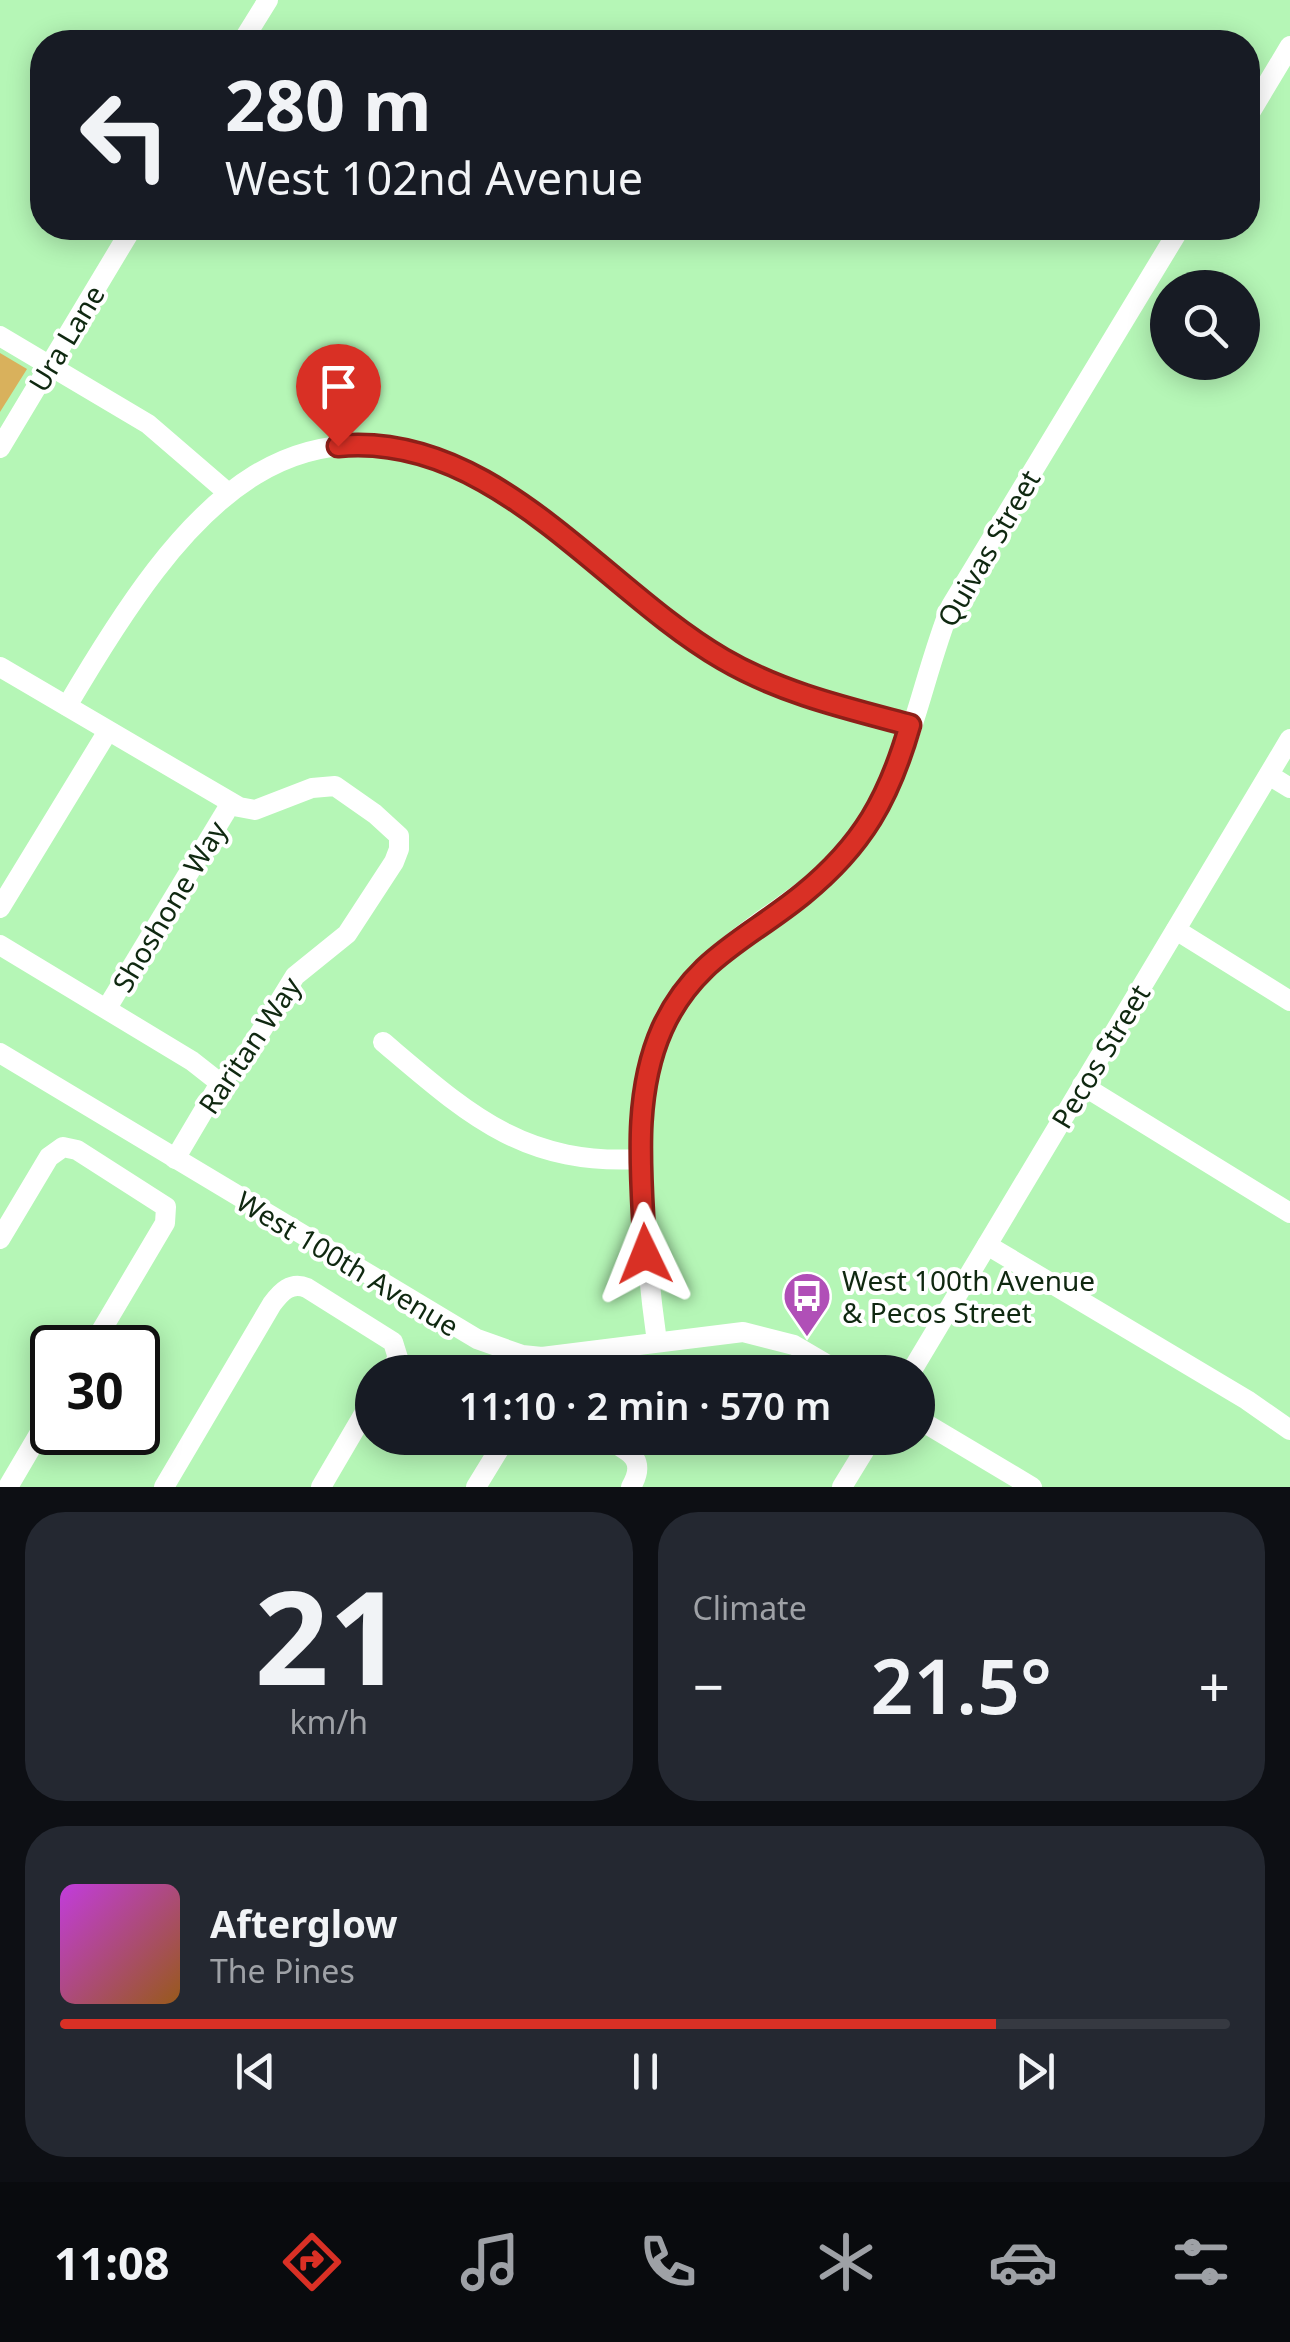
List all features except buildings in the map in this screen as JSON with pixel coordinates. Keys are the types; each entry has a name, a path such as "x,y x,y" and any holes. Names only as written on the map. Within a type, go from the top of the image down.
{"street":[{"path":"249,30 268,0"},
{"path":"1260,96 1290,46"},
{"name":"Ura Lane","path":"0,448 125,240"},
{"name":"Quivas Street","path":"656,1342 646,1260 642,1114 648,1074 662,1029 676,1005 717,956 801,896 867,829 892,784 950,606 1173,240"},
{"path":"0,336 148,424 227,492"},
{"path":"67,706 141,588 227,492 277,462 332,447 386,447 443,461 469,473 533,514 684,633 726,661 776,686 910,725"},
{"path":"0,667 231,803"},
{"path":"0,908 108,730"},
{"name":"Pecos Street","path":"920,1355 1290,739"},
{"path":"1269,775 1290,788"},
{"name":"Raritan Way","path":"175,1159 220,1083 247,1054 300,970 348,934 394,862 400,844 395,830 335,786 312,788 255,810 231,803"},
{"name":"Shoshone Way","path":"107,1008 231,803"},
{"path":"1176,930 1290,1001"},
{"path":"0,944 192,1061 220,1083"},
{"path":"383,1042 470,1113 514,1140 572,1156 608,1161 642,1159"},
{"name":"West 100th Avenue","path":"0,1053 477,1339 500,1349 542,1357 722,1333 761,1334 811,1355"},
{"path":"1082,1085 1290,1213"},
{"path":"0,1238 52,1152 69,1147 166,1207 166,1223 105,1325"},
{"path":"987,1245 1247,1400 1290,1430"},
{"path":"164,1487 272,1304 286,1289 300,1285 347,1312 382,1333 397,1347 398,1355"},
{"path":"320,1487 355,1428"},
{"path":"935,1429 1032,1487"},
{"path":"8,1487 30,1450"},
{"path":"476,1487 496,1455"},
{"path":"842,1487 862,1455"}],"shaded area":[{"path":"0,353 27,369 0,412"}],"place":[{"name":"West 100th Avenue & Pecos Street","path":"807,1338"}],"route":[{"path":"338,446 413,451 469,473 564,537 684,633 726,661 776,686 910,725 892,784 867,829 801,896 717,956 676,1005 662,1029 643,1096 645,1254"}]}
